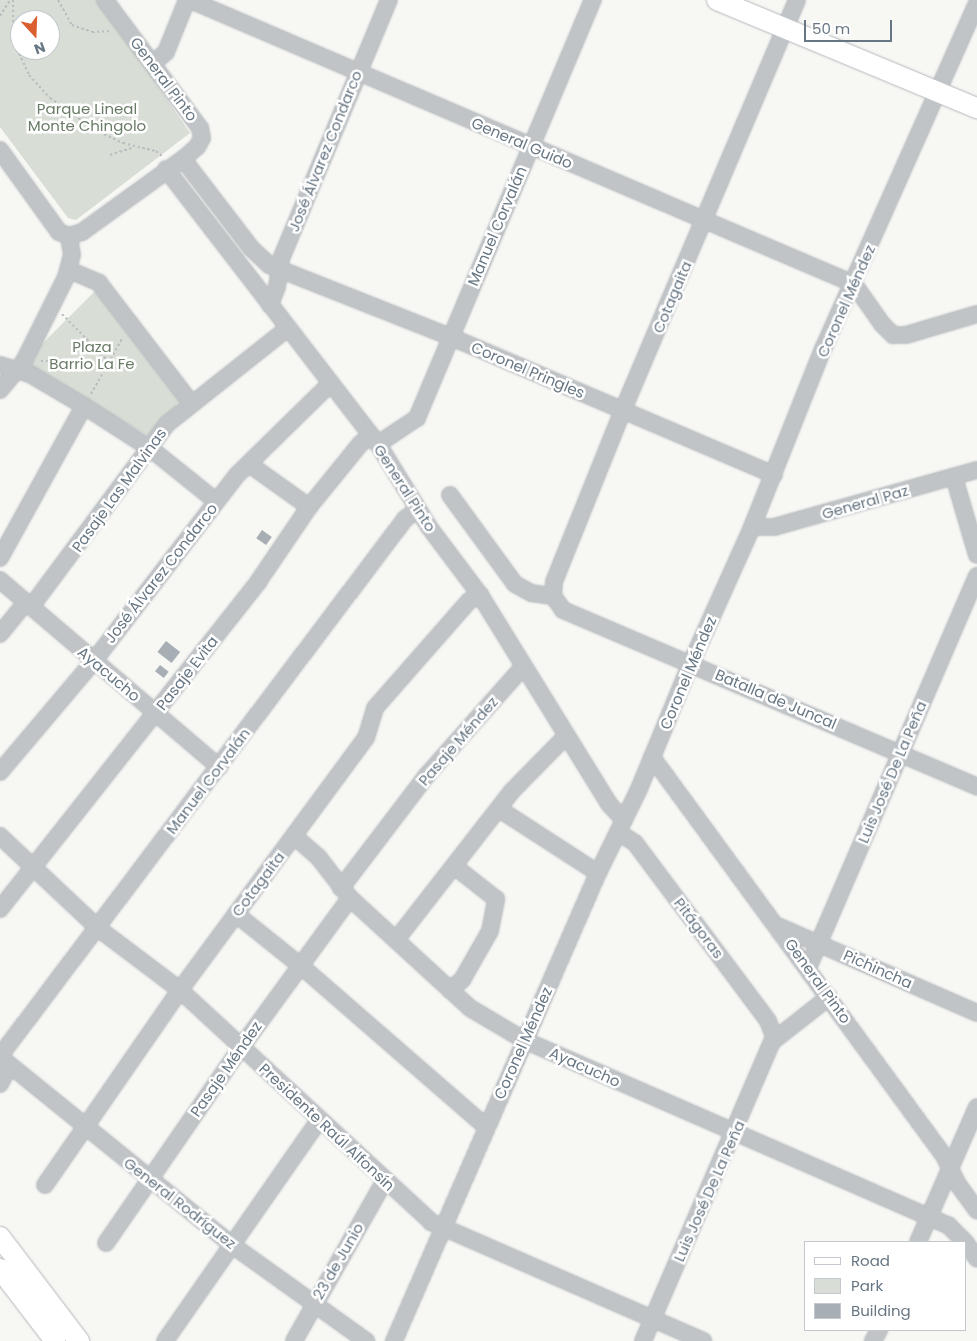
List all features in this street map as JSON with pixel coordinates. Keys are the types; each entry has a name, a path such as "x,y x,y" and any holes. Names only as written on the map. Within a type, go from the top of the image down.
{"main road":[{"path":"717,0 977,108"},
{"path":"0,1237 79,1341"},
{"path":"0,1269 55,1341"}],"street":[{"name":"General Pinto","path":"105,0 200,128 201,142 173,160 270,305 375,440 418,509 480,595 621,826"},
{"path":"153,63 166,52 188,0"},
{"name":"General Guido","path":"188,0 357,74 854,284"},
{"name":"José Álvarez Condarco","path":"270,305 280,269 357,74 389,0"},
{"name":"Manuel Corvalán","path":"412,423 451,337 593,0"},
{"name":"Cotagaita","path":"553,596 554,582 623,410 797,0"},
{"name":"Coronel Méndez","path":"394,1341 524,1040 652,757 691,663 774,475 824,350 977,3"},
{"path":"0,150 59,232 69,236 82,232 173,160 251,248 280,269"},
{"path":"0,390 13,365 52,304 69,270 72,255 69,236"},
{"name":"Coronel Pringles","path":"280,269 451,337 774,475"},
{"path":"69,270 99,283 191,403"},
{"path":"854,284 886,330 900,336 977,314"},
{"name":"Pasaje Las Malvinas","path":"0,634 28,604 151,449 167,424 191,403 288,328"},
{"path":"13,365 84,406 151,449 216,501"},
{"name":"José Álvarez Condarco","path":"0,772 93,662 216,501 249,464 331,383"},
{"path":"0,558 84,406"},
{"name":"Pasaje Evita","path":"0,910 258,582 309,506 361,443 375,440 412,423"},
{"path":"249,464 309,506"},
{"name":"General Paz","path":"752,527 774,528 977,470"},
{"path":"954,477 977,555"},
{"path":"450,495 515,584 531,593 553,596"},
{"name":"Manuel Corvalán","path":"0,1084 3,1059 405,519 418,509"},
{"name":"Luis José De La Peña","path":"808,968 977,576"},
{"name":"Ayacucho","path":"0,580 93,662 219,767"},
{"name":"Cotagaita","path":"45,1185 180,990 366,738 375,708 469,601 480,595"},
{"name":"Batalla de Juncal","path":"553,596 563,610 691,663 977,787"},
{"name":"Pasaje Méndez","path":"106,1243 242,1046 301,966 346,893 427,775 523,667"},
{"path":"396,940 499,809 566,736"},
{"name":"General Pinto","path":"652,757 829,997 950,1168 977,1211"},
{"path":"499,809 598,873"},
{"name":"Pitágoras","path":"621,826 773,1036"},
{"name":"Presidente Raúl Alfonsín","path":"0,836 98,929 180,990 242,1046 384,1182 442,1228 703,1341"},
{"name":"Ayacucho","path":"294,836 319,858 346,893 470,1008 524,1040 929,1217"},
{"path":"450,990 462,980 490,931 496,899 454,866"},
{"path":"236,914 301,966 486,1127"},
{"name":"Pichincha","path":"778,926 819,942 977,1013"},
{"name":"Luis José De La Peña","path":"643,1341 735,1132 773,1036 829,997"},
{"name":"General Rodríguez","path":"3,1059 85,1128 232,1244 366,1341"},
{"path":"918,1241 977,1107"},
{"path":"165,1341 319,1120"},
{"name":"23 de Junio","path":"294,1341 384,1182"},
{"path":"929,1217 948,1224 963,1241"},
{"path":"967,1246 977,1259"}],"path":[{"path":"0,16 12,0"},
{"path":"12,0 13,34 22,63 33,80 55,103 81,122 108,137 136,147 156,151 163,158 173,160"},
{"path":"58,0 66,18 80,29 98,32 127,29"},
{"path":"110,155 136,147"},
{"path":"52,304 108,361"},
{"path":"84,406 108,361 131,325"},
{"path":"13,365 108,361"}],"green space":[{"name":"Parque Lineal Monte Chingolo","path":"0,0 99,0 190,133 76,220 68,218 0,127"},
{"name":"Plaza Barrio La Fe","path":"95,291 182,399 148,436 31,367 29,357"}],"building":[{"path":"262,530 272,537 266,545 256,538"},
{"path":"166,641 180,652 172,663 157,652"},
{"path":"160,665 169,672 164,678 155,671"}]}
